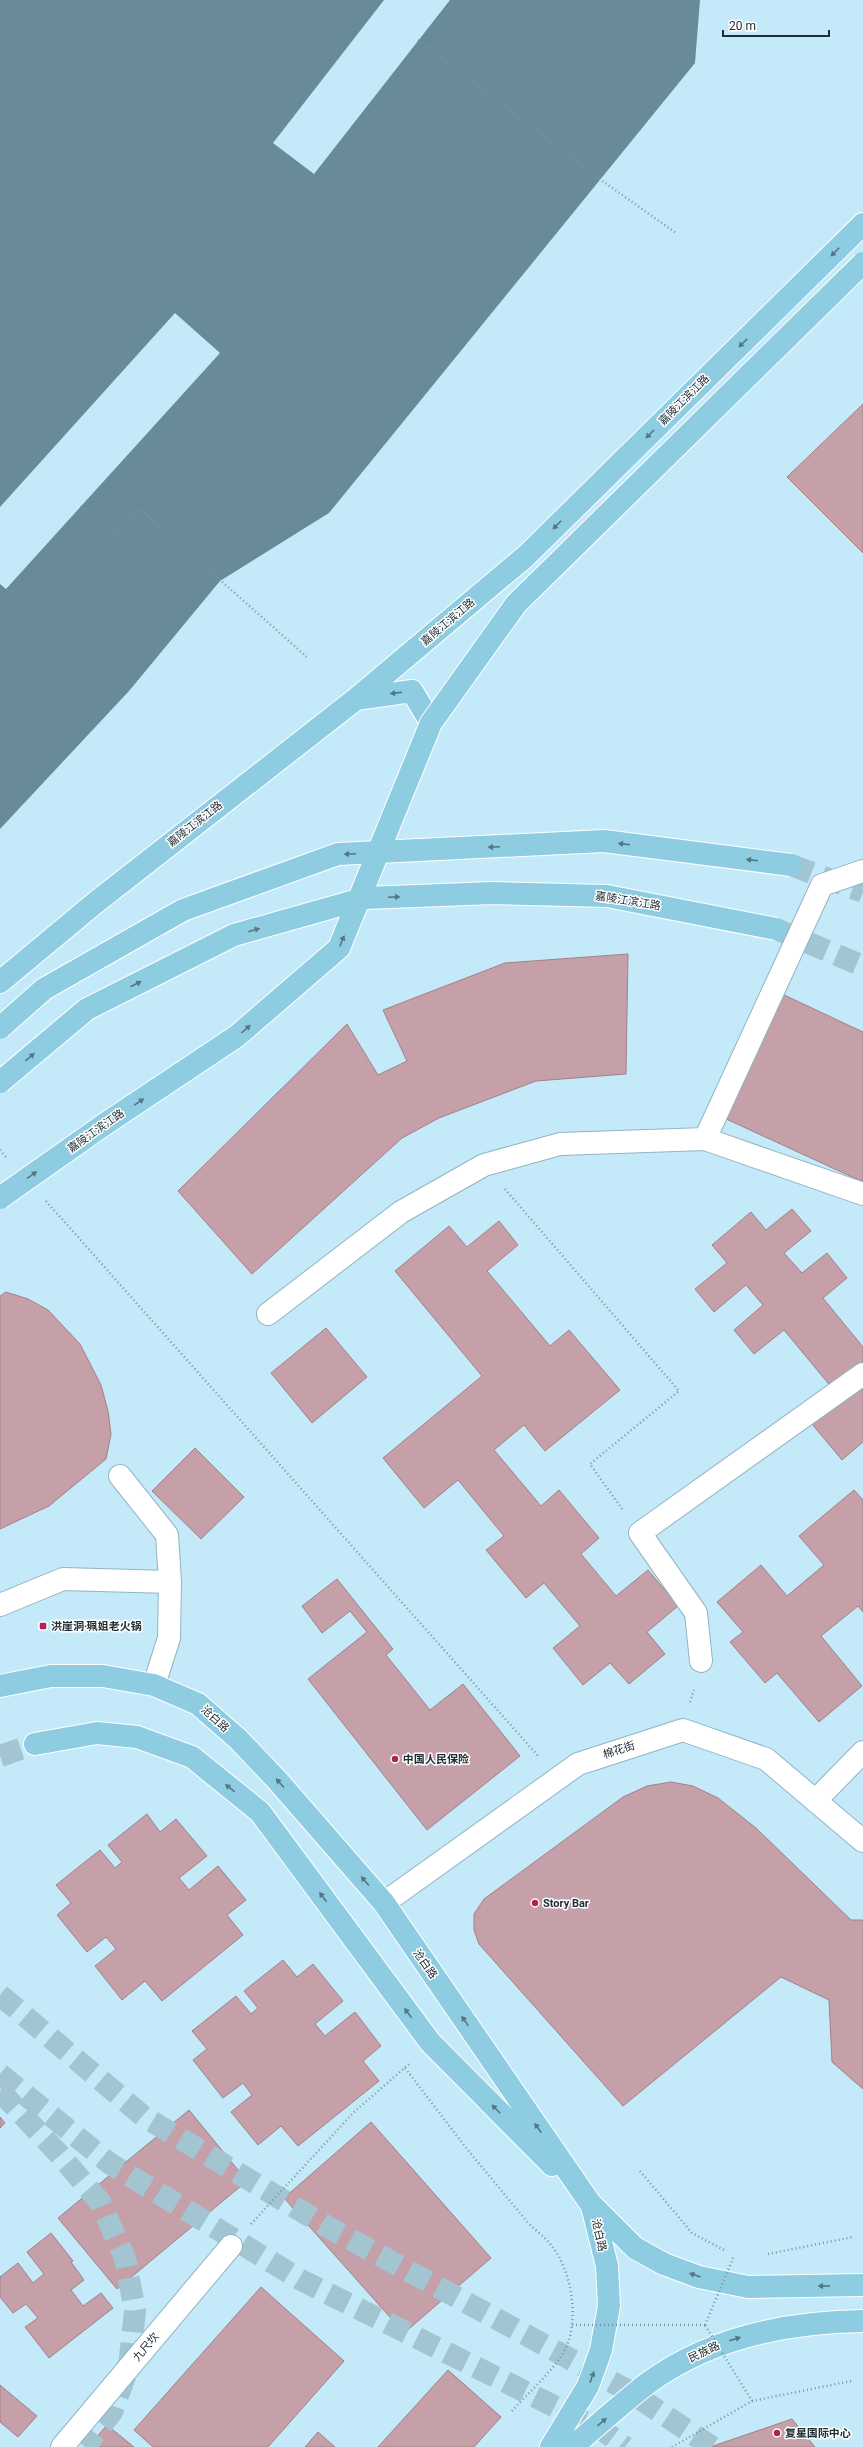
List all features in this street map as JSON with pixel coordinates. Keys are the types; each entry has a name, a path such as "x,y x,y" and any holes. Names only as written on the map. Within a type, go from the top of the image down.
{"main road":[{"name":"嘉陵江滨江路","path":"0,982 95,903 356,699 526,556 863,224"},
{"name":"嘉陵江滨江路","path":"0,1198 105,1124 237,1036 339,948 431,722 516,604 863,262"},
{"path":"356,699 412,691 431,722"},
{"path":"0,1028 44,989 183,910 338,854 604,841 791,865"},
{"name":"嘉陵江滨江路","path":"0,1082 94,1006 234,935 365,898 493,893 607,896 776,929"},
{"name":"沧白路","path":"0,1686 51,1676 103,1676 154,1685 198,1704 238,1739 277,1780 384,1903 592,2206 607,2266 609,2306 602,2350 588,2386 551,2447"},
{"path":"35,1744 97,1733 137,1737 192,1757 260,1812 430,2042 635,2248 664,2264 700,2277 748,2287 863,2285"},
{"name":"民族路","path":"572,2447 649,2382 686,2361 732,2339 774,2328 820,2321 863,2321"}],"street":[{"path":"705,1139 822,885 863,871"},
{"path":"268,1314 401,1212 484,1165 560,1144 705,1139 863,1194"},
{"path":"701,1661 696,1614 640,1533 863,1374"},
{"path":"120,1476 167,1535 170,1582 168,1638 154,1685"},
{"path":"0,1605 63,1579 170,1582"},
{"path":"683,1730 766,1759 863,1841"},
{"name":"棉花街","path":"384,1903 578,1764 683,1730"},
{"path":"815,1801 863,1752"},
{"name":"九尺坎","path":"62,2447 231,2246"}],"path":[{"path":"418,40 601,180 676,233"},
{"path":"81,506 115,536 140,509 308,658"},
{"path":"0,1150 10,1162"},
{"path":"484,1165 678,1391 590,1464 640,1533"},
{"path":"42,1197 558,1778"},
{"path":"683,1730 701,1661"},
{"path":"231,2246 353,2113 405,2068 430,2042"},
{"path":"405,2068 467,2149 529,2224 552,2246 568,2276 571,2291 572,2325 564,2352 512,2411"},
{"path":"640,2171 692,2233 734,2256 742,2255"},
{"path":"766,2255 853,2237"},
{"path":"705,2325 734,2256"},
{"path":"572,2325 705,2325"},
{"path":"705,2325 752,2401"},
{"path":"672,2447 752,2401 851,2381"}],"water":[{"path":"0,0 700,0 695,63 329,513 220,581 129,691 0,829"}],"pier":[{"path":"384,0 450,0 314,174 273,143"},
{"path":"175,313 220,353 6,589 0,584 0,507"}],"building":[{"path":"863,404 863,553 787,477"},
{"path":"628,954 626,1074 536,1081 439,1118 402,1138 252,1274 178,1191 347,1024 378,1075 407,1061 383,1010 505,963"},
{"path":"782,994 863,1032 863,1182 724,1118"},
{"path":"792,1209 811,1231 784,1253 802,1273 827,1253 847,1278 823,1298 863,1347 863,1442 842,1460 807,1418 837,1394 784,1330 754,1354 734,1330 763,1305 746,1285 714,1312 695,1289 727,1263 712,1245 751,1212 766,1230"},
{"path":"499,1221 518,1245 487,1271 550,1346 569,1330 620,1390 545,1451 524,1425 494,1450 541,1506 559,1490 599,1538 581,1554 616,1596 648,1570 678,1606 647,1632 665,1654 629,1684 610,1663 583,1685 553,1648 580,1626 544,1583 526,1598 486,1550 504,1536 458,1480 424,1508 383,1458 482,1376 395,1271 449,1226 467,1247"},
{"path":"6,1292 28,1299 48,1310 80,1344 101,1385 108,1411 111,1434 106,1459 49,1506 0,1529 0,1296"},
{"path":"326,1328 367,1377 312,1423 271,1373"},
{"path":"195,1448 244,1497 201,1539 152,1491"},
{"path":"854,1490 863,1500 863,1612 858,1606 821,1636 862,1686 819,1722 777,1673 765,1683 730,1642 743,1632 717,1602 761,1565 787,1596 824,1565 799,1536"},
{"path":"337,1579 393,1649 386,1655 430,1710 463,1684 520,1756 427,1830 308,1679 367,1632 350,1611 322,1633 302,1606"},
{"path":"671,1782 693,1786 718,1798 756,1828 851,1920 863,1920 863,2089 832,2062 829,2000 781,1977 623,2106 479,1944 474,1930 474,1914 484,1899 623,1797 647,1786"},
{"path":"147,1814 160,1832 176,1819 207,1856 179,1878 189,1890 218,1866 246,1900 227,1915 243,1935 162,2001 145,1981 122,2000 95,1966 116,1949 106,1937 87,1952 57,1915 71,1903 56,1885 100,1850 115,1868 122,1862 108,1845"},
{"path":"283,1960 297,1977 313,1964 343,2001 315,2024 325,2036 355,2012 381,2046 363,2061 379,2081 298,2146 281,2126 258,2145 231,2112 252,2095 243,2083 223,2098 193,2060 207,2049 192,2031 236,1996 251,2014 258,2008 244,1991"},
{"path":"189,2110 247,2181 117,2289 58,2218"},
{"path":"0,2117 5,2123 0,2128"},
{"path":"371,2122 491,2258 404,2333 284,2198"},
{"path":"51,2233 73,2261 71,2262 84,2280 71,2290 83,2306 101,2293 113,2308 49,2358 25,2327 38,2318 26,2304 13,2313 0,2297 0,2277 18,2263 33,2283 44,2274 27,2252"},
{"path":"261,2287 344,2361 268,2447 153,2447 134,2430"},
{"path":"448,2370 501,2417 474,2447 378,2447"},
{"path":"0,2385 37,2416 18,2437 0,2422"},
{"name":"复星国际中心","path":"792,2419 815,2447 710,2447"},
{"path":"107,2425 134,2447 88,2447"},
{"path":"318,2432 335,2447 305,2447"}],"tunnel":[{"path":"791,865 863,892"},
{"path":"776,929 863,966"},
{"path":"0,1756 35,1744"},
{"path":"0,1995 143,2116 326,2226 627,2390 712,2447"},
{"path":"0,2074 109,2163 301,2280 604,2431 625,2447"},
{"path":"0,2091 58,2153 100,2202 125,2258 135,2311 129,2366 112,2412 85,2447"}],"place":[{"name":"洪崖洞‧珮姐老火锅","path":"43,1626"},
{"name":"中国人民保险","path":"395,1759"},
{"name":"Story Bar","path":"535,1903"},
{"name":"复星国际中心","path":"777,2433"}]}
